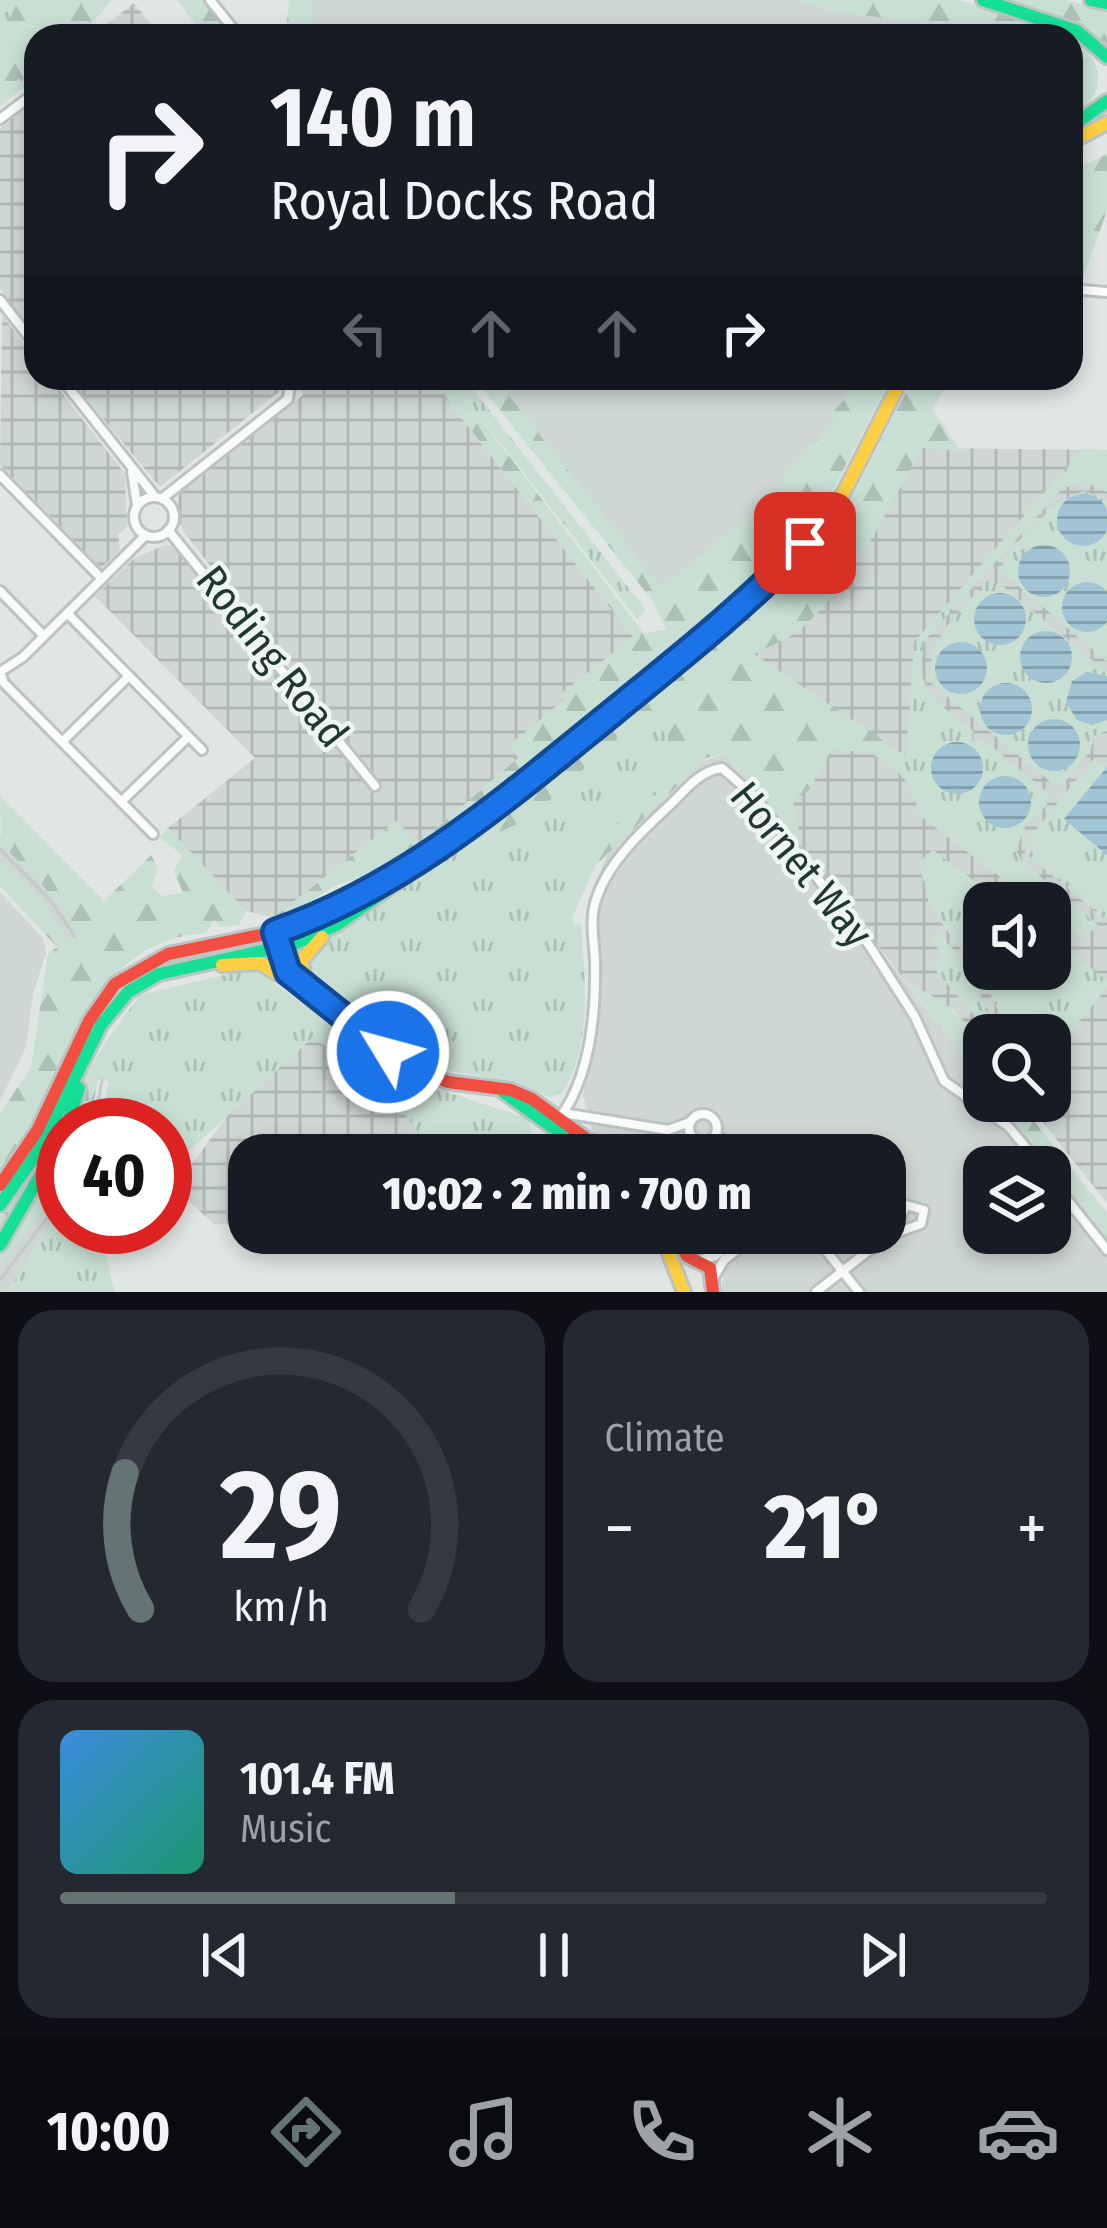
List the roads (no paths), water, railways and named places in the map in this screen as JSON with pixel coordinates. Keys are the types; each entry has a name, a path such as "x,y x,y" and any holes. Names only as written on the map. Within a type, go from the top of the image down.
{"main road":[{"path":"983,0 1056,24"},
{"path":"1091,0 1107,3"},
{"path":"1083,36 1107,57"},
{"path":"302,975 305,950 737,610 805,543 843,494 896,390"},
{"path":"0,1185 37,1131 103,999 126,975 152,961 275,932 353,900 418,863"},
{"path":"0,1204 39,1150 101,1025 128,992 159,974 280,949 338,925"},
{"path":"275,932 288,972 312,994"},
{"path":"152,961 273,941 312,994"},
{"path":"208,966 260,963 312,994 413,1069 448,1082 532,1099 581,1134"},
{"path":"74,1098 83,1066"},
{"path":"560,1118 573,1134"},
{"path":"0,1245 36,1186"},
{"path":"669,1254 681,1287"},
{"path":"690,1254 695,1261"},
{"path":"681,1287 683,1266 695,1261 707,1264 712,1287"}],"street":[{"path":"210,0 229,24"},
{"path":"0,301 24,331"},
{"path":"70,390 171,514 168,530 159,539 144,537"},
{"path":"137,506 230,446 288,399 289,390"},
{"path":"131,467 144,537"},
{"path":"0,475 102,579"},
{"name":"Roding Road","path":"168,530 375,786"},
{"path":"144,537 44,636 0,672 4,683 153,834"},
{"path":"0,592 44,636"},
{"path":"67,613 202,750"},
{"path":"62,742 129,676"},
{"path":"121,802 188,736"},
{"name":"Hornet Way","path":"560,1118 580,1083 592,1013 597,896 616,860 662,812 705,773 722,768 748,789 869,946 915,1017 944,1081 1009,1127 1025,1146"},
{"path":"560,1118 668,1130 698,1115 710,1116 716,1134"},
{"path":"690,1122 694,1134"},
{"path":"906,1205 924,1210 917,1227 887,1236 906,1205"},
{"path":"1071,1205 1107,1250"},
{"path":"695,1261 718,1254"},
{"path":"712,1287 732,1254"},
{"path":"829,1254 859,1292"},
{"path":"816,1292 864,1254"}],"water":[{"path":"1073,496 1093,496 1107,510 1107,530 1093,544 1073,544 1059,530 1059,510"},
{"path":"1044,545 1063,552 1070,571 1063,590 1044,597 1025,590 1018,571 1025,552"},
{"path":"1087,582 1104,590 1108,619 1104,624 1087,632 1070,624 1062,607 1070,590"},
{"path":"1000,593 1019,600 1026,619 1019,638 1000,645 981,638 974,619 981,600"},
{"path":"1046,631 1065,638 1072,657 1065,676 1046,683 1027,676 1020,657 1027,638"},
{"path":"961,642 980,649 987,668 980,687 961,694 942,687 935,668 942,649"},
{"path":"1087,672 1107,676 1107,720 1092,725 1077,720 1066,702 1072,681"},
{"path":"1006,683 1025,690 1032,709 1025,728 1006,735 987,728 980,709 987,690"},
{"path":"1054,719 1073,726 1080,745 1073,764 1054,771 1035,764 1028,745 1035,726"},
{"path":"957,742 976,749 983,768 976,787 957,794 938,787 931,768 938,749"},
{"path":"1107,767 1107,855 1064,819"},
{"path":"1005,776 1024,783 1031,802 1024,821 1005,828 986,821 979,802 986,783"}],"tram line":[{"path":"0,849 51,901 75,937"},
{"path":"99,1098 102,1080"},
{"path":"0,1280 36,1233"}]}
